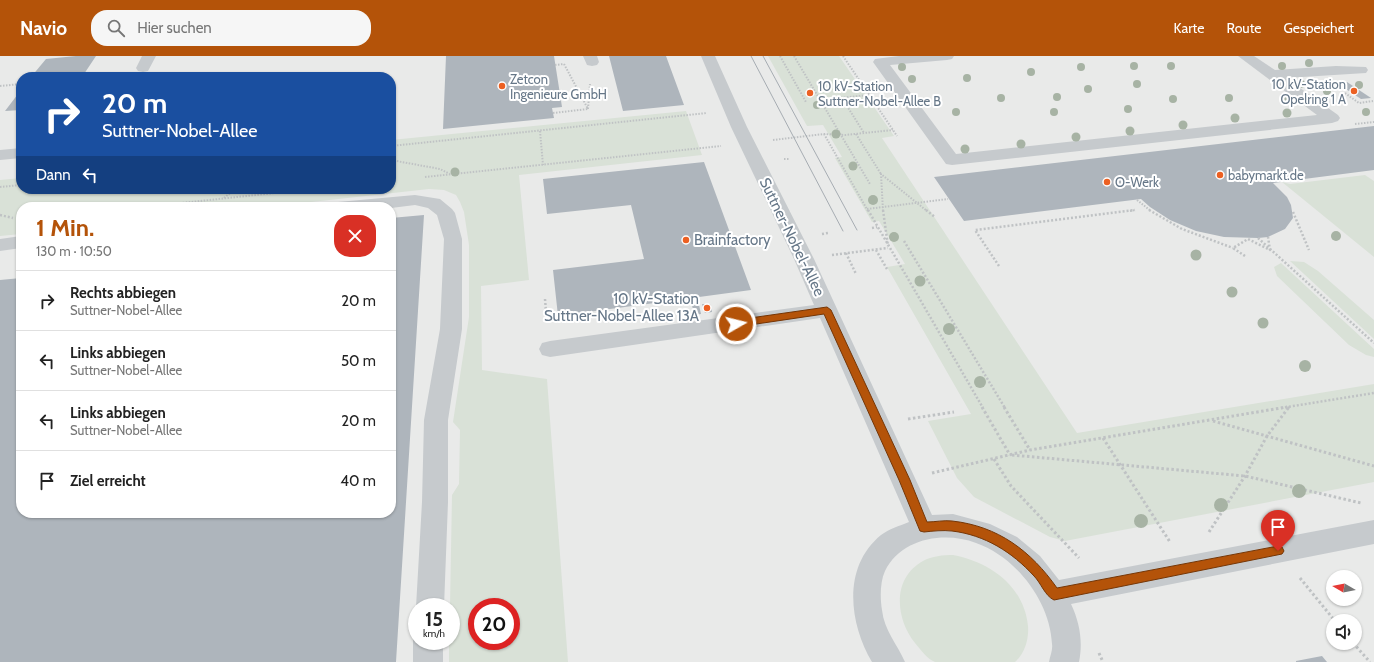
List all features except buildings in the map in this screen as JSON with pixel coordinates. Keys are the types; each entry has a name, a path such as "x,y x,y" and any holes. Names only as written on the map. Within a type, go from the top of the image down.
{"street":[{"name":"Suttner-Nobel-Allee","path":"708,56 747,143 804,259 924,527"},
{"path":"947,56 880,62 952,160 1332,118 1245,56"},
{"path":"1272,75 1336,70 1360,64"},
{"path":"0,155 16,153"},
{"path":"393,202 415,200 434,202 446,213 453,239 451,329 436,420 435,502 430,598"},
{"path":"0,245 16,243"},
{"path":"550,349 665,328 735,318 827,310"},
{"path":"890,662 883,654 871,629 866,604 867,581 875,561 888,545 906,533 924,527 950,526 974,530 998,540 1020,555 1040,574 1054,594 1064,620 1067,646 1064,662"},
{"path":"1054,594 1374,532"},
{"path":"428,650 428,662"}],"path":[{"path":"780,56 806,102"},
{"path":"794,56 870,184"},
{"path":"843,56 897,136"},
{"path":"588,109 591,59"},
{"path":"555,65 564,64 588,109"},
{"path":"0,86 16,84"},
{"path":"820,100 869,94"},
{"path":"842,98 864,133"},
{"path":"553,113 588,109"},
{"path":"396,145 681,116"},
{"path":"421,177 824,134 841,135 893,130"},
{"path":"540,131 543,165"},
{"path":"824,134 888,248 1010,455"},
{"path":"856,134 881,174 935,217"},
{"path":"396,161 440,169 450,174"},
{"path":"881,174 888,248"},
{"path":"0,187 16,185"},
{"path":"223,198 228,194"},
{"path":"188,202 263,194"},
{"path":"867,209 948,199"},
{"path":"1137,200 1155,215 1180,229 1233,248 1245,256"},
{"path":"999,266 975,230 1135,210"},
{"path":"1293,212 1308,250"},
{"path":"872,228 877,227"},
{"path":"1268,237 1270,250"},
{"path":"1258,238 1374,343"},
{"path":"1233,248 1248,239 1270,250"},
{"path":"904,241 1030,450"},
{"path":"804,259 888,248"},
{"path":"876,250 886,269"},
{"path":"846,254 856,274"},
{"path":"904,480 1030,450 1374,393"},
{"path":"1103,438 1187,568 1267,436 1289,407"},
{"path":"878,424 954,412"},
{"path":"1211,420 1374,466"},
{"path":"1010,455 1244,476 1366,504"},
{"path":"994,459 1011,486 1105,584"},
{"path":"1278,551 1330,614"},
{"path":"1359,650 1370,662"}],"shaded area":[{"path":"0,56 1374,56 1374,662 0,662"},
{"path":"768,56 839,56 894,136 882,138 1077,433 1374,384 1374,482 1065,541 1050,537 974,497 957,478 928,421 971,414 887,267 905,264 879,221 872,222 835,158 842,157 823,125 807,126"},
{"path":"686,111 702,155 519,175 529,280 481,286 482,370 547,379 568,662 449,662 449,650 460,650 460,598 450,598 452,495 459,484 460,430 453,422 469,317 469,245 464,212 460,202 456,195 444,190 429,189 396,193 396,140"},
{"path":"1365,175 1374,181 1374,257 1282,182 1290,184"},
{"path":"16,178 16,194 384,194 311,202 16,202 16,234 0,236 0,180"},
{"path":"1290,261 1304,262 1318,271 1374,320 1374,339"},
{"path":"1281,263 1374,349 1374,357 1366,355 1349,345 1277,276 1274,267"},
{"path":"953,555 980,563 992,570 1003,578 1020,599 1025,612 1028,626 1028,636 1024,650 1015,662 935,662 924,654 908,633 903,622 900,599 906,577 913,568 926,559 938,556"}],"tram line":[{"path":"751,56 843,231"},
{"path":"763,56 857,230"}],"place":[{"name":"Zetcon Ingenieure GmbH","path":"502,86"},
{"name":"10 kV-Station Opelring 1 A","path":"1354,91"},
{"name":"10 kV-Station Suttner-Nobel-Allee B","path":"810,93"},
{"name":"babymarkt.de","path":"1220,175"},
{"name":"O-Werk","path":"1107,182"},
{"name":"Brainfactory","path":"686,240"},
{"name":"10 kV-Station Suttner-Nobel-Allee 13A","path":"707,308"}],"route":[{"path":"736,324 827,310 924,527 950,526 974,530 998,540 1020,555 1040,574 1054,594 1278,551"}]}
